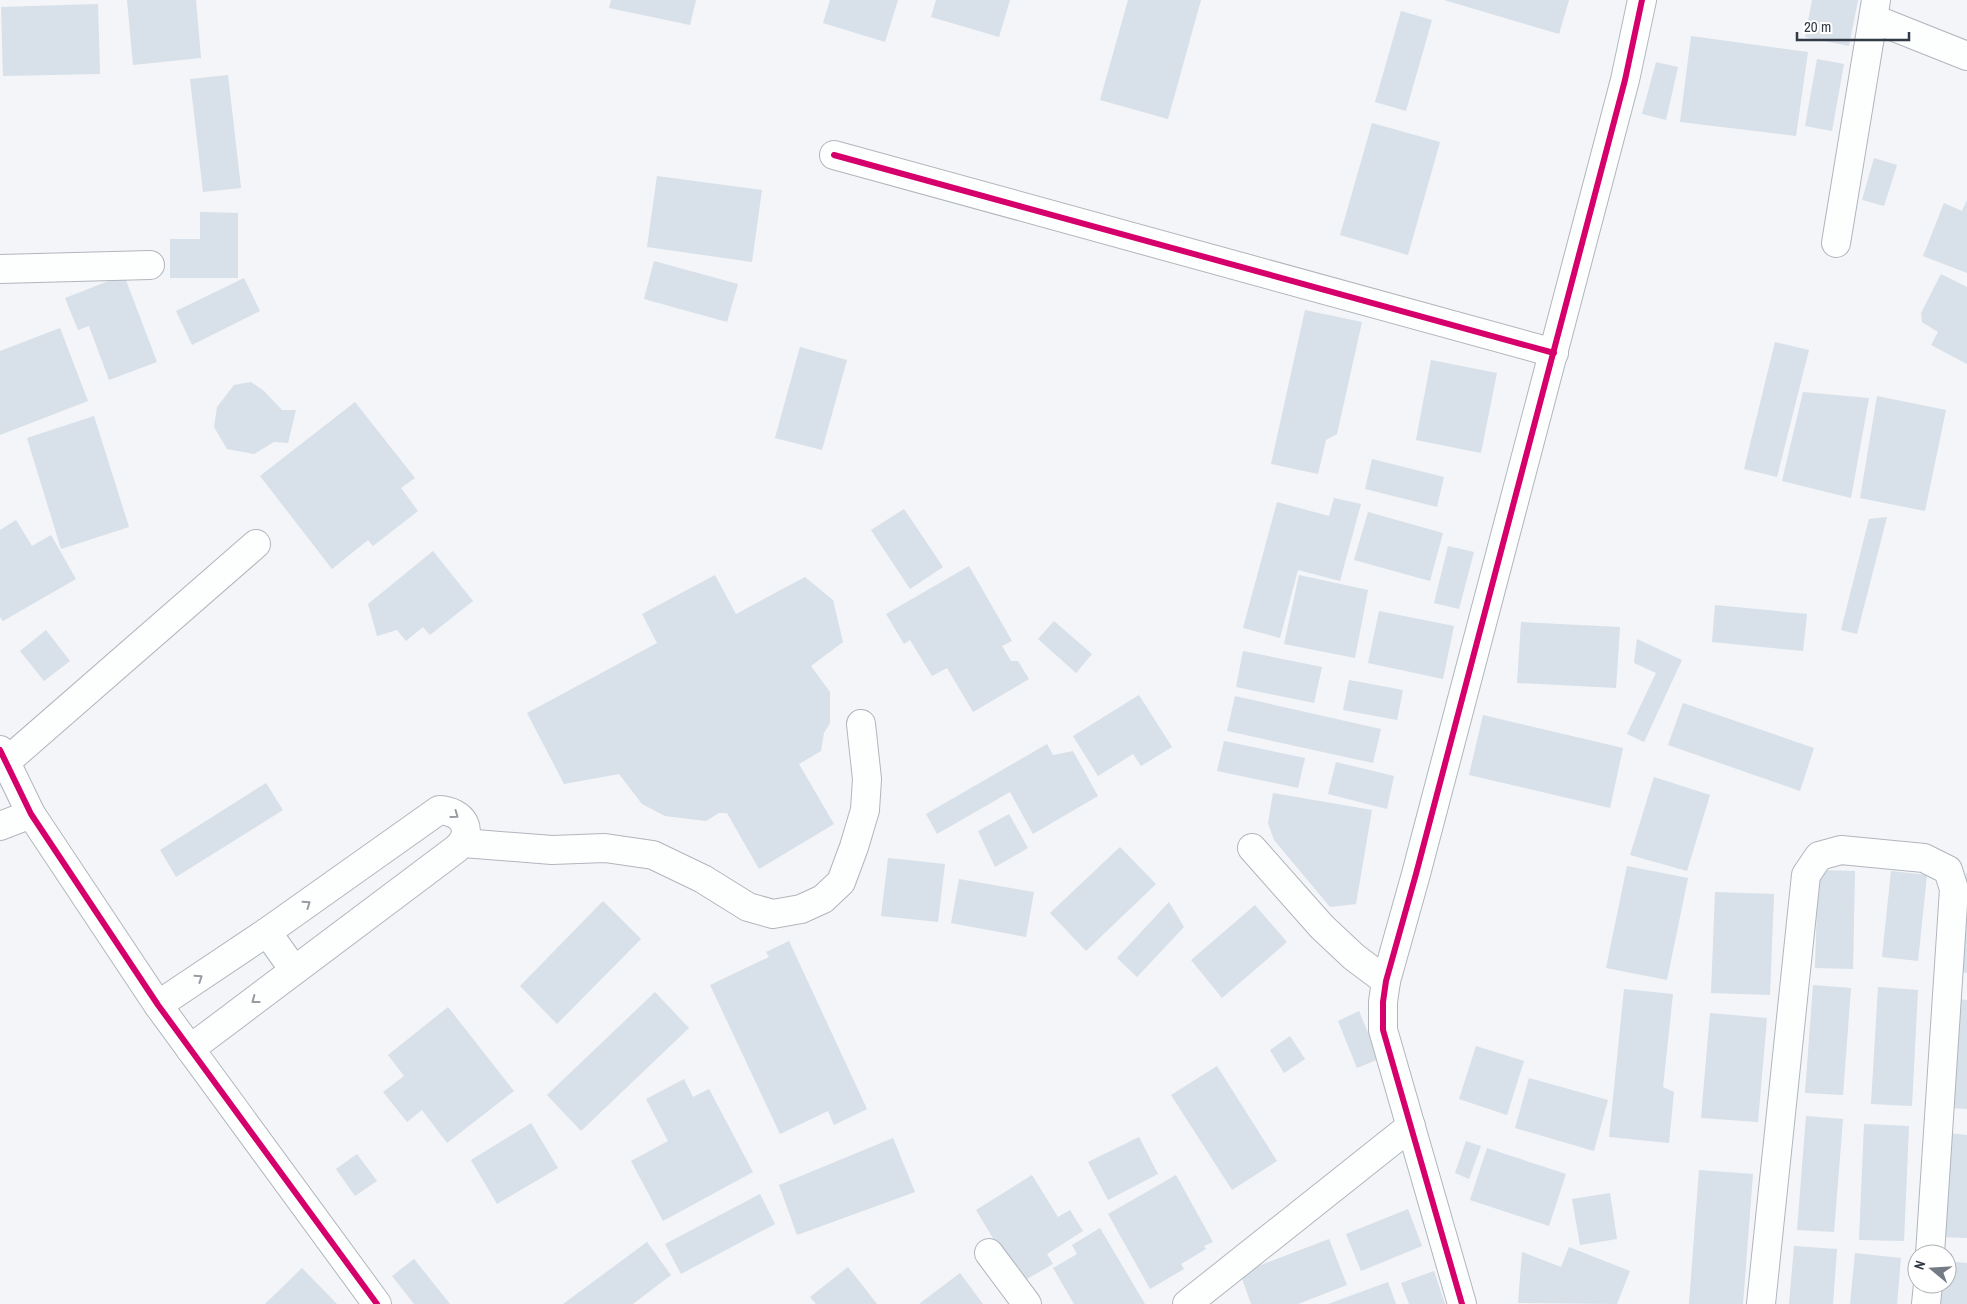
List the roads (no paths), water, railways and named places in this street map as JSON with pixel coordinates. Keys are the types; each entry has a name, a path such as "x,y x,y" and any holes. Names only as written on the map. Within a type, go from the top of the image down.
{"street":[{"path":"1462,1304 1383,1030 1383,1002 1386,981 1416,874 1625,80 1642,0"},
{"path":"1836,243 1875,9 1967,56"},
{"path":"834,155 1554,353"},
{"path":"0,269 150,265"},
{"path":"256,544 3,756 31,814 158,1004 377,1304"},
{"path":"463,843 552,850 605,848 652,856 703,879 748,907 773,914 801,909 823,899 841,882 854,847 865,810 867,779 861,724"},
{"path":"158,1004 267,932 439,810 449,810 459,816 465,824 466,834 463,843 190,1049"},
{"path":"0,826 31,814"},
{"path":"1252,848 1322,928 1354,957 1386,981"},
{"path":"1761,1304 1806,875 1819,856 1842,850 1924,858 1948,870 1954,889 1931,1244"},
{"path":"267,932 294,970"},
{"path":"1187,1304 1411,1126"},
{"path":"989,1254 1021,1301"}]}
